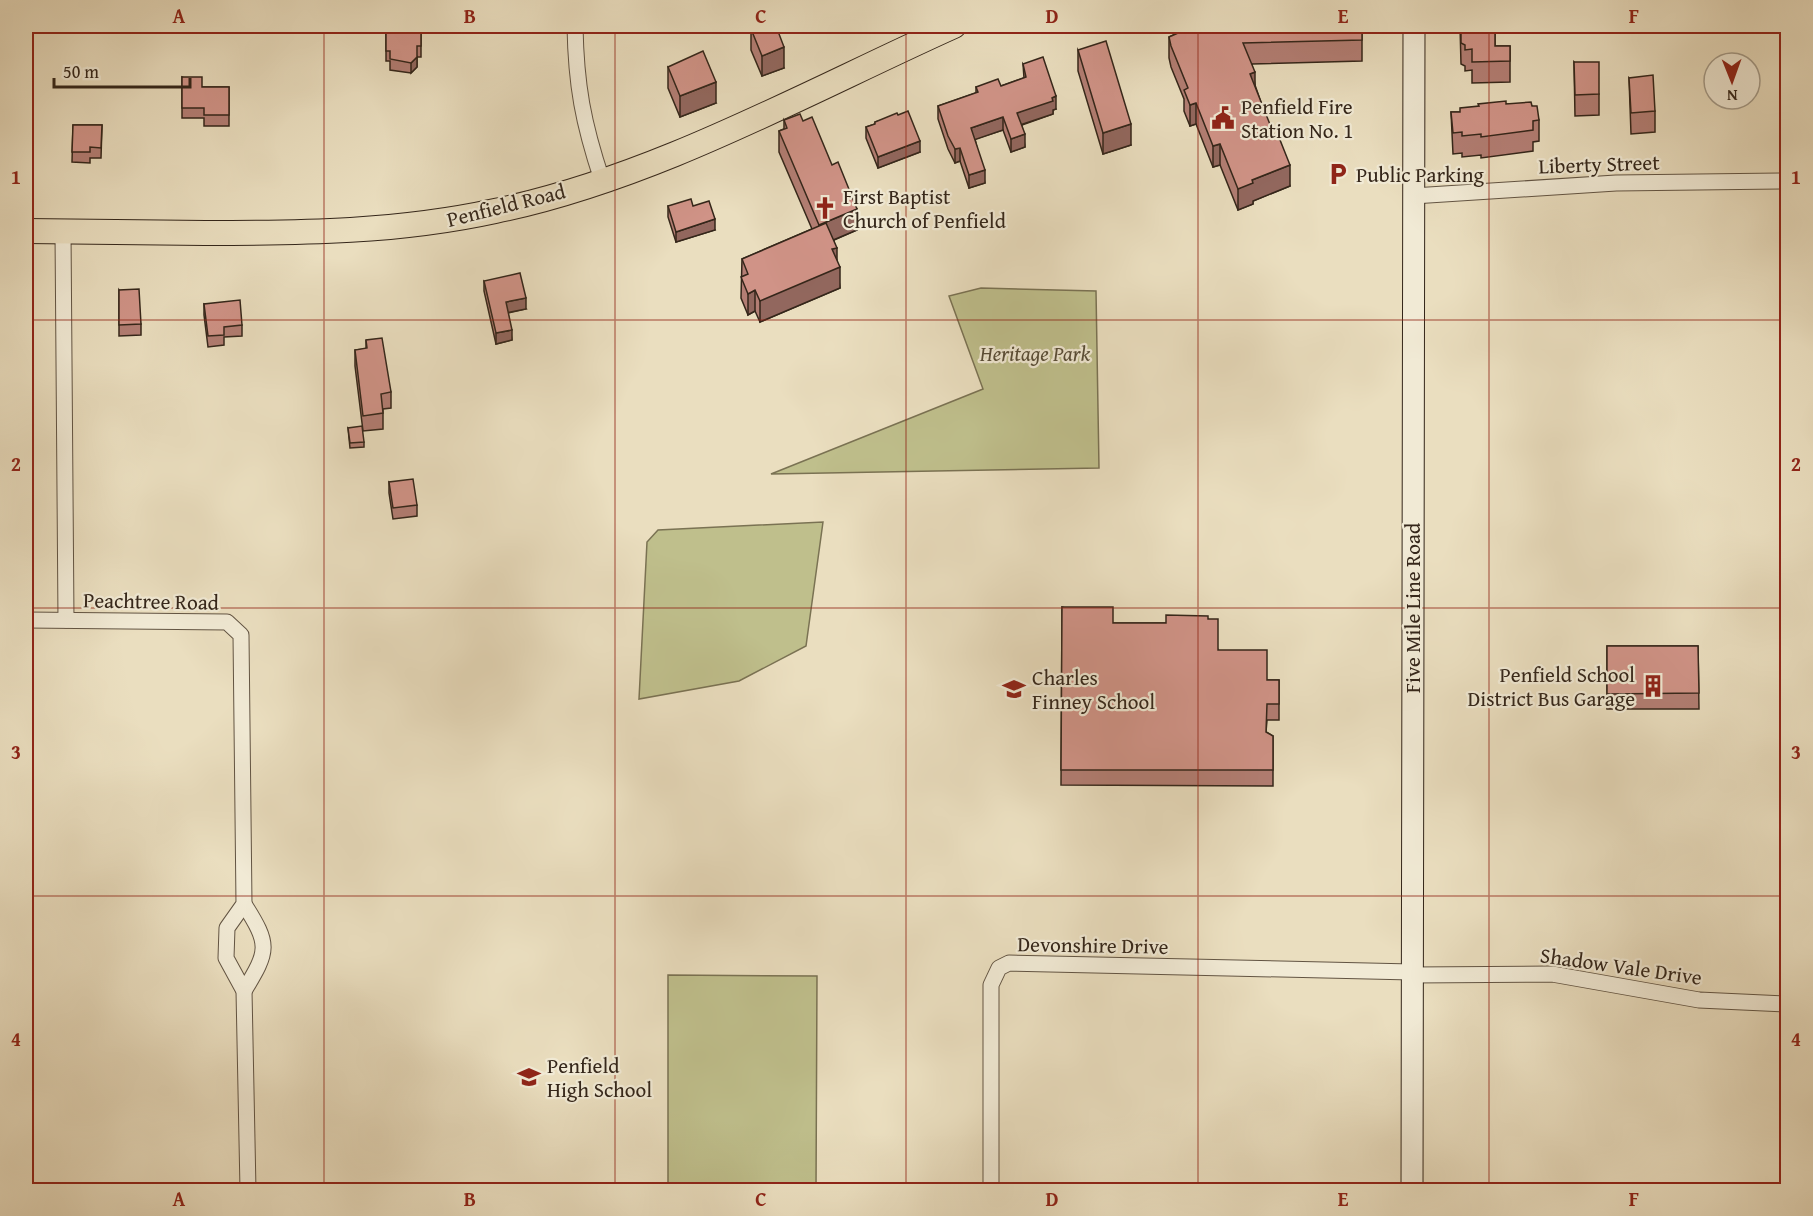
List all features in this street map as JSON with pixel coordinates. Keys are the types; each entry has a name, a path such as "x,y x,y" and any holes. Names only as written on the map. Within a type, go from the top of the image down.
{"main road":[{"name":"Penfield Road","path":"26,231 303,233 386,229 496,211 602,180 689,148 954,26"},
{"name":"Five Mile Line Road","path":"1412,1191 1413,26"}],"street":[{"path":"575,26 578,94 588,137 602,180"},
{"name":"Liberty Street","path":"1413,196 1616,183 1788,181"},
{"name":"Peachtree Road","path":"63,232 66,620 227,622 241,635 244,904"},
{"path":"26,620 66,620"},
{"path":"244,991 262,961 262,932 244,904 227,928 226,958 244,991 248,1191"},
{"name":"Devonshire Drive","path":"991,1191 991,985 999,968 1009,963 1412,974"},
{"name":"Shadow Vale Drive","path":"1412,974 1552,974 1699,1000 1788,1004"}],"green space":[{"name":"Heritage Park","path":"981,288 1096,291 1099,468 771,474 983,389 949,296"},
{"path":"823,522 806,646 739,681 639,699 647,542 658,530"},
{"path":"668,975 817,976 816,1190 668,1190"}],"building":[{"path":"395,26 421,26 421,46 417,46 417,57 411,63 390,59 390,51 386,51 386,29 395,29"},
{"path":"776,26 784,47 762,56 751,29"},
{"name":"Penfield Fire Station No. 1","path":"1186,26 1362,26 1362,40 1243,43 1255,72 1250,74 1275,137 1278,135 1290,165 1252,180 1253,183 1238,189 1220,144 1213,146 1196,103 1190,105 1184,90 1188,88 1169,37 1187,29"},
{"path":"1461,26 1495,26 1495,46 1510,46 1510,61 1472,62 1472,49 1465,50 1465,45 1461,43"},
{"path":"1106,41 1131,124 1103,133 1078,50"},
{"path":"703,51 716,82 680,96 668,67"},
{"path":"1043,57 1056,96 1052,98 1053,101 1017,113 1025,134 1011,139 1003,117 971,128 985,170 969,175 960,148 955,149 948,136 938,106 978,92 976,87 998,79 1001,86 1026,77 1023,64"},
{"path":"1574,62 1599,62 1599,94 1575,95"},
{"path":"1653,75 1655,111 1631,113 1629,78"},
{"path":"182,77 202,77 202,87 229,87 229,115 204,115 204,108 182,108"},
{"path":"1506,101 1506,104 1531,102 1532,106 1537,106 1539,120 1533,121 1533,130 1481,137 1481,134 1462,136 1462,132 1453,133 1451,112 1460,112 1460,108 1479,106 1478,104"},
{"path":"908,111 920,141 878,157 866,127 897,113 898,115"},
{"path":"800,114 803,121 812,117 832,165 838,162 857,209 819,225 779,131 787,128 784,120"},
{"path":"73,125 102,125 101,148 90,147 90,152 72,152"},
{"path":"691,199 693,206 709,201 715,219 676,232 668,206"},
{"path":"826,223 837,248 832,249 840,267 760,301 755,290 748,294 741,277 748,274 742,259"},
{"path":"520,273 526,298 506,302 512,330 496,333 484,281"},
{"path":"139,289 141,324 119,325 119,290"},
{"path":"240,300 242,325 224,327 224,335 208,336 204,304"},
{"path":"382,338 391,392 381,394 383,413 363,416 355,350 367,348 366,340"},
{"path":"362,426 364,442 350,443 348,428"},
{"path":"413,479 417,505 393,508 389,482"},
{"name":"Charles Finney School","path":"1062,607 1113,607 1113,623 1166,623 1166,615 1208,616 1208,619 1218,619 1218,650 1267,650 1267,680 1279,680 1279,704 1267,704 1266,732 1273,736 1273,770 1061,770"},
{"name":"Penfield School District Bus Garage","path":"1607,646 1698,646 1699,693 1607,694"}],"place":[{"name":"Penfield Fire Station No. 1","path":"1223,118"},
{"name":"Public Parking","path":"1338,174"},
{"name":"First Baptist Church of Penfield","path":"825,208"},
{"name":"Penfield School District Bus Garage","path":"1653,686"},
{"name":"Charles Finney School","path":"1014,689"},
{"name":"Penfield High School","path":"529,1077"}]}
